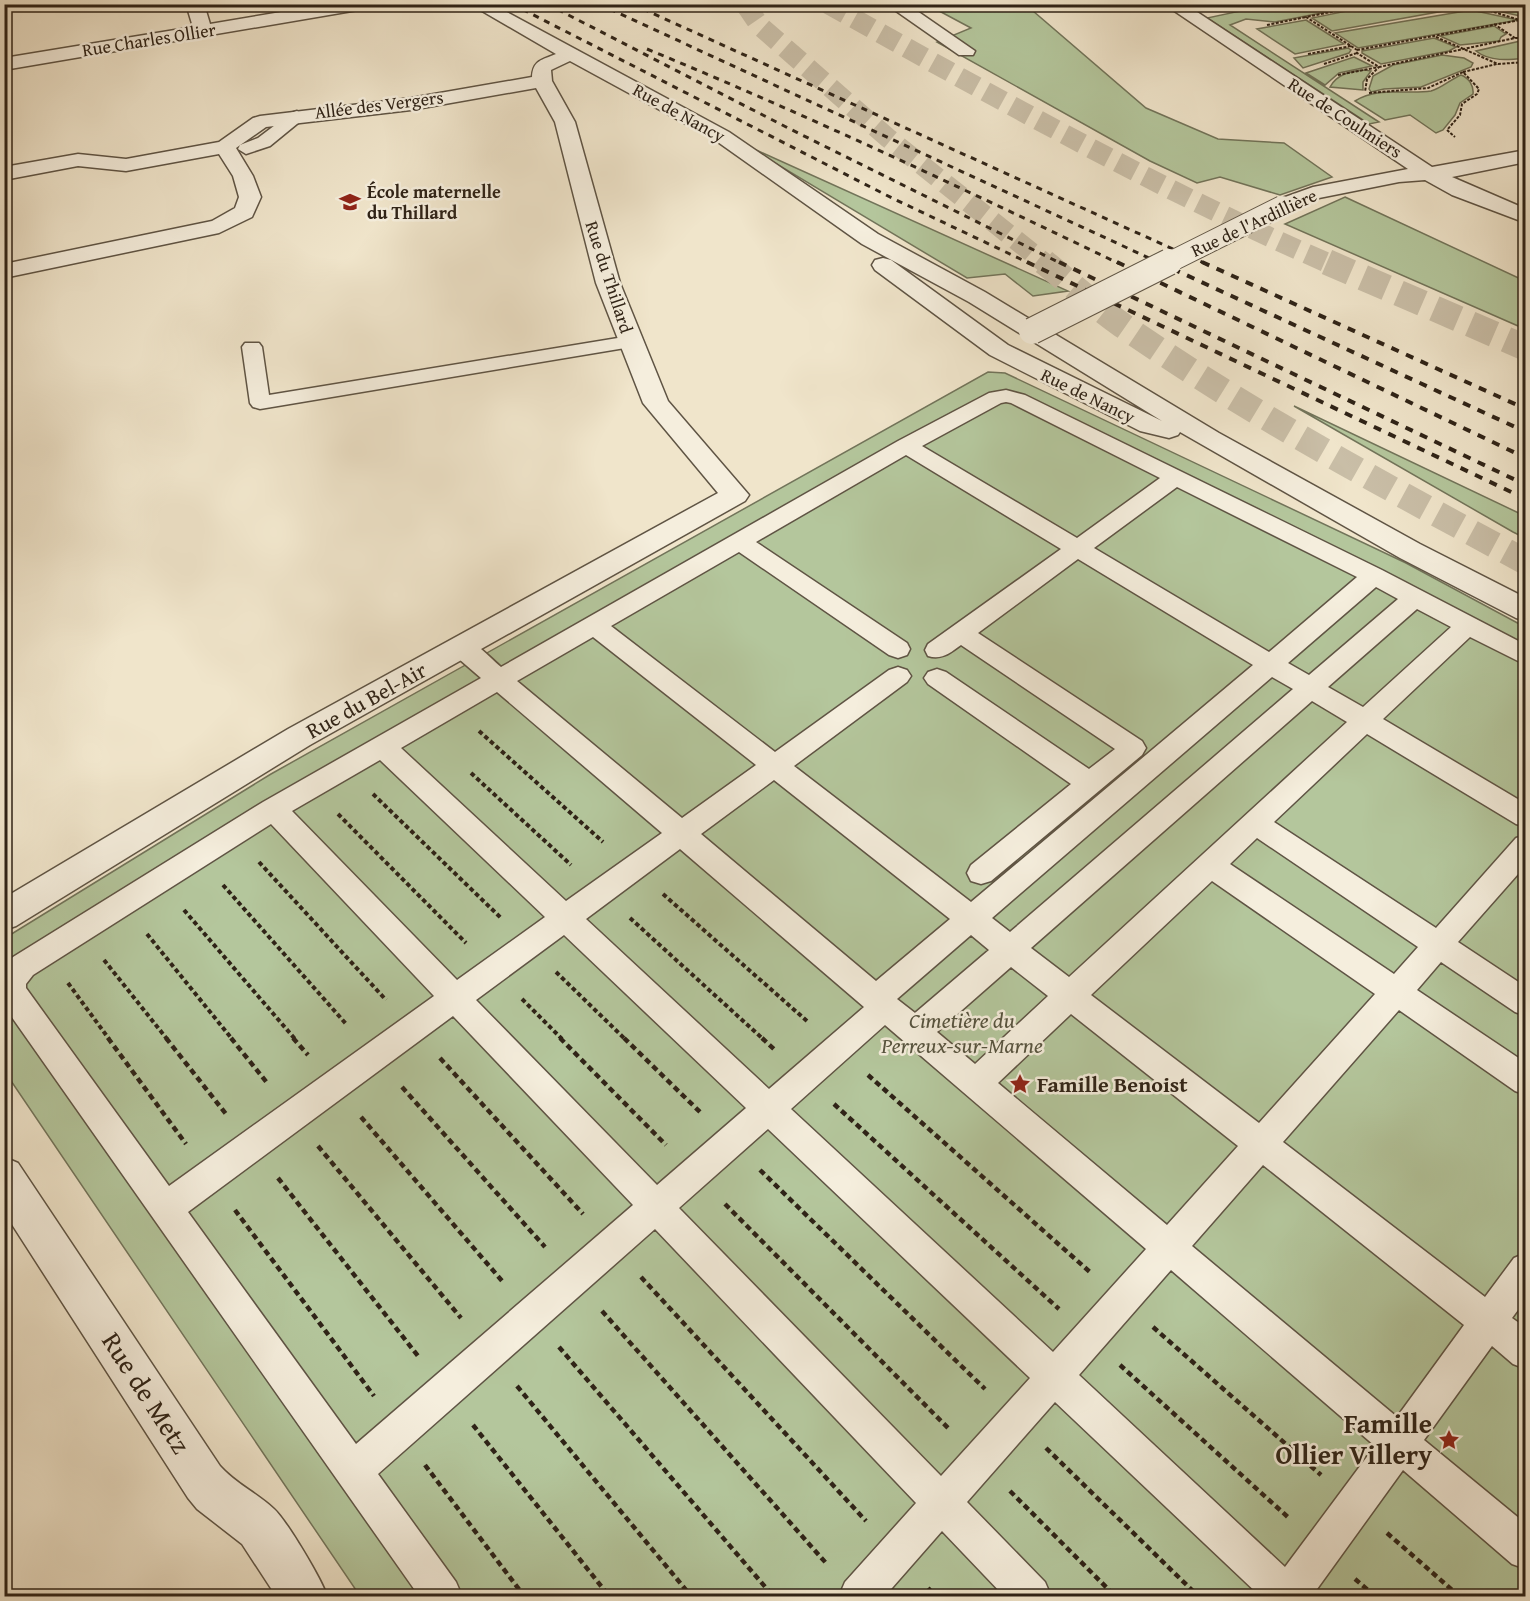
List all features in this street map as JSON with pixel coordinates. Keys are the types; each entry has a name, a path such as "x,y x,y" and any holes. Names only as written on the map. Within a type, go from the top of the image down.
{"street":[{"path":"195,4 203,32"},
{"name":"Rue Charles Ollier","path":"4,64 364,4"},
{"name":"Rue de Nancy","path":"478,4 722,136 870,239 1032,330 1210,439 1410,551 1526,611"},
{"path":"894,4 966,51"},
{"name":"Rue de Coulmiers","path":"1172,4 1428,173 1460,190 1526,217"},
{"path":"542,81 542,67 572,53"},
{"name":"Allée des Vergers","path":"4,174 78,160 126,165 235,148 260,122 411,104 542,81"},
{"name":"Rue du Thillard","path":"542,81 565,122 608,284 656,403 735,495"},
{"path":"4,271 219,226 244,212 250,197 235,148"},
{"name":"Rue de l'Ardillière","path":"1032,330 1282,206 1313,193 1399,176 1452,171 1526,156"},
{"name":"Rue de Nancy","path":"870,239 883,265 999,350 1149,426 1210,439"},
{"name":"Rue du Bel-Air","path":"4,916 298,737 735,495"},
{"name":"Rue de Metz","path":"4,1176 204,1482 213,1493 259,1527 303,1596"}],"lane":[{"path":"252,347 260,403 630,342"},
{"path":"442,1596 11,991 11,980 23,966 273,809 906,446 987,401 1006,396 1018,399 1374,576 1526,656"},
{"path":"906,446 1526,817"},
{"path":"937,650 1175,478"},
{"path":"165,1209 775,766 898,663 904,646 922,644 937,650 944,657 946,665 944,672 937,678 918,683 898,663 740,542"},
{"path":"353,1471 837,1048 880,1003 970,918 1374,576"},
{"path":"915,1032 1415,597"},
{"path":"593,624 1526,1351"},
{"path":"975,1084 1468,626"},
{"path":"961,633 1133,748 981,873"},
{"path":"461,647 1526,1550"},
{"path":"937,678 1091,784"},
{"path":"382,746 1288,1596 1526,1270"},
{"path":"273,809 1031,1596"},
{"path":"1256,824 1526,1003"},
{"path":"859,1596 1526,846"},
{"path":"1210,866 1526,1081"}],"path":[{"path":"1263,26 1371,4"},
{"path":"1468,4 1525,20"},
{"path":"1306,17 1331,33"},
{"path":"1321,65 1357,52 1494,24 1525,20"},
{"path":"1494,24 1515,38"},
{"path":"1435,36 1498,64"},
{"path":"1351,46 1379,67 1515,38 1526,38"},
{"path":"1359,97 1366,92 1428,88 1463,72 1498,64 1526,62"},
{"path":"1463,72 1476,84 1478,92 1462,104 1460,115 1447,130 1493,162"},
{"path":"473,727 1459,1596"},
{"path":"469,771 1375,1596"},
{"path":"371,791 1198,1596"},
{"path":"222,885 832,1570"},
{"path":"184,909 773,1596"},
{"path":"146,933 294,1116 691,1596"},
{"path":"104,959 609,1596"},
{"path":"67,982 524,1596"}],"green space":[{"path":"1273,4 1355,5 1275,22 1246,19 1230,25 1379,122 1369,124 1207,18"},
{"path":"928,5 1026,5 1146,108 1218,139 1284,143 1332,177 1280,195 1220,177 1197,183 1150,161 937,42 971,28"},
{"path":"1376,5 1463,5 1466,7 1332,31 1312,18"},
{"path":"1478,5 1525,5 1525,17 1480,7"},
{"path":"1471,10 1518,20 1358,48 1335,33"},
{"path":"1306,20 1344,44 1295,54 1257,29"},
{"path":"1494,26 1506,34 1499,41 1460,45 1440,36"},
{"path":"1434,38 1456,47 1449,51 1381,64 1362,53 1362,51"},
{"path":"1525,40 1525,58 1493,59 1476,51"},
{"path":"1348,48 1351,50 1349,53 1303,68 1294,58"},
{"path":"1442,55 1464,58 1473,63 1471,67 1421,87 1371,92 1369,89 1373,76 1393,65"},
{"path":"1354,57 1372,66 1339,73 1325,85 1306,73"},
{"path":"1371,71 1363,82 1363,90 1330,87 1336,79 1345,74"},
{"path":"1461,75 1470,83 1473,94 1460,103 1455,115 1443,130 1436,133 1410,115 1385,120 1355,101 1364,96 1383,92 1431,91"},
{"path":"745,145 1068,291 1033,296 1005,274 967,278"},
{"path":"1345,197 1525,281 1525,329 1285,224"},
{"name":"Cimetière du Perreux-sur-Marne","path":"988,372 1005,373 1406,563 1525,627 1525,1596 360,1596 5,1072 5,938 271,774"},
{"path":"1294,406 1525,516 1525,538 1513,532"}],"tunnel":[{"path":"745,4 760,26 888,138 1046,264"},
{"path":"828,4 1139,173 1330,264"},
{"path":"1044,262 1122,325 1170,358 1270,420 1526,562"},
{"path":"1327,262 1526,348"}],"railway":[{"path":"512,4 892,198 1031,264"},
{"path":"547,4 790,129 1062,264"},
{"path":"599,4 1162,264"},
{"path":"632,4 1206,264"},
{"path":"647,49 885,153 1120,264"},
{"path":"1027,262 1526,499"},
{"path":"1059,262 1526,485"},
{"path":"1117,262 1526,458"},
{"path":"1158,262 1526,432"},
{"path":"1202,262 1526,409"}],"place":[{"name":"École maternelle du Thillard","path":"350,202"},
{"name":"Famille Benoist","path":"1020,1084"},
{"name":"Famille Ollier Villery","path":"1449,1440"}]}
